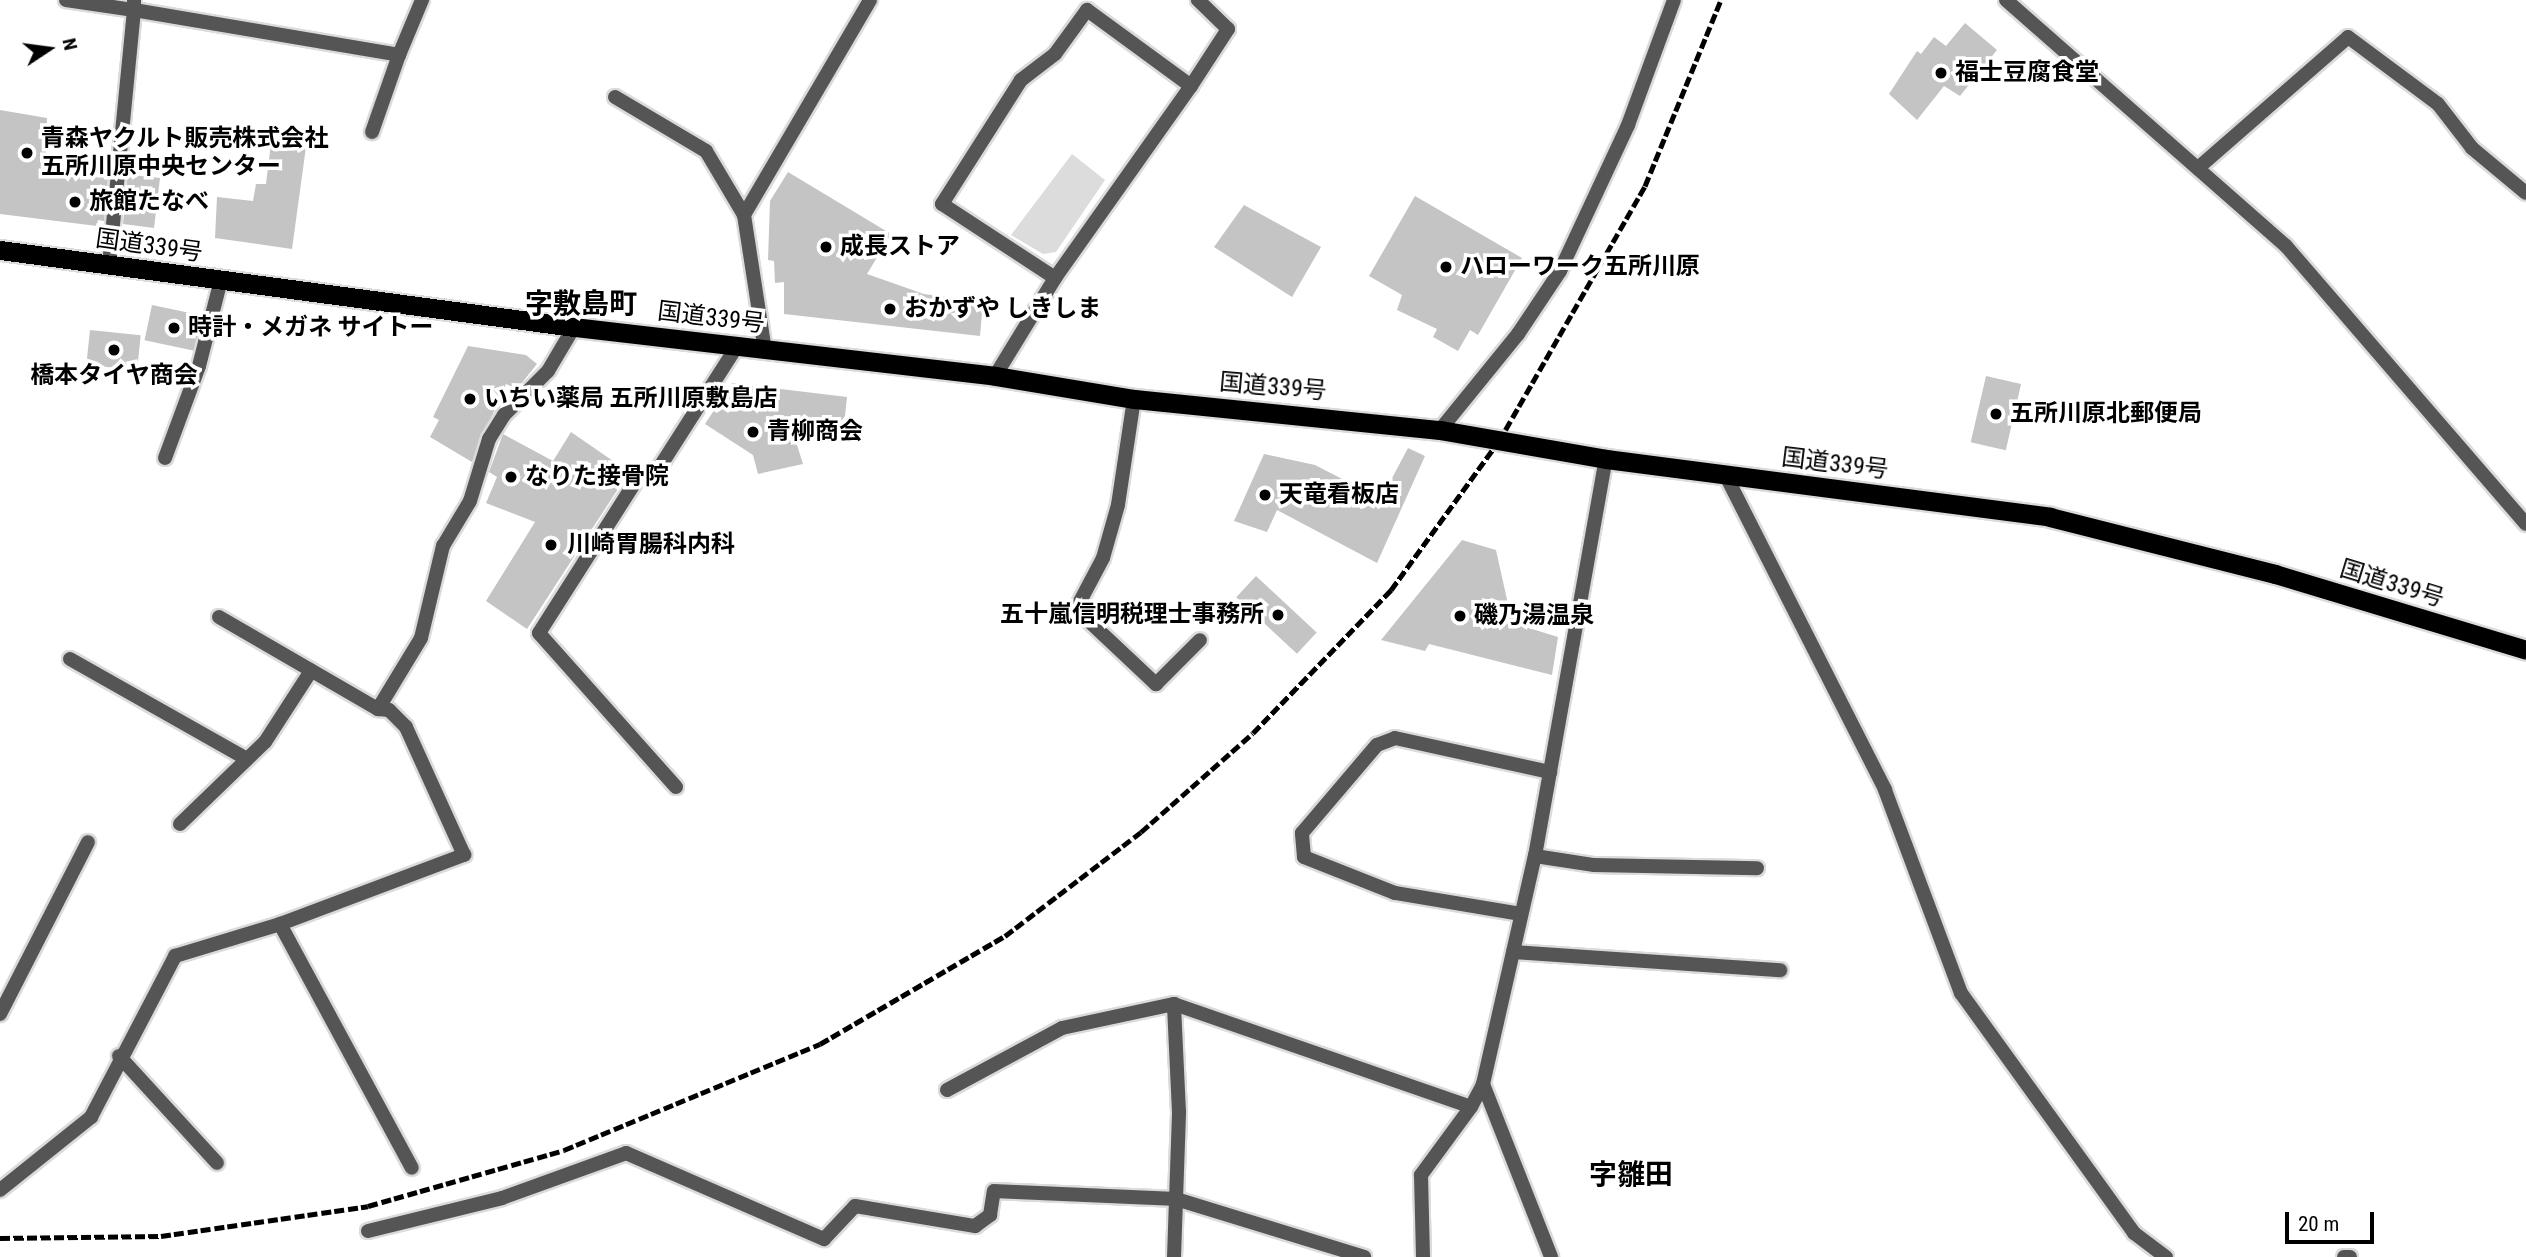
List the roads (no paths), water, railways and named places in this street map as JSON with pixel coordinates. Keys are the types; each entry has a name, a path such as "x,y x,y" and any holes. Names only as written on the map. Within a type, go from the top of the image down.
{"highway":[{"name":"国道339号","path":"0,250 574,327 995,376 1134,399 1440,430 1606,459 2050,517 2275,574 2526,650"}],"street":[{"path":"66,0 134,5 399,55"},
{"path":"372,132 422,0"},
{"path":"744,215 870,0"},
{"path":"995,376 1055,278 1191,86 1228,29 1198,0"},
{"path":"1440,430 1518,334 1560,271 1628,125 1674,0"},
{"path":"2006,0 2286,246 2526,524"},
{"path":"109,265 134,5"},
{"path":"1055,278 942,204 1021,80 1055,54 1087,10 1191,86"},
{"path":"2198,168 2348,37 2438,104 2472,148 2526,193"},
{"path":"615,97 706,151 744,215 765,350"},
{"path":"165,458 199,366 221,280"},
{"path":"378,709 421,638 443,547 470,501 489,439 504,415 548,371 574,327"},
{"path":"677,787 539,634 639,476 659,468 737,346"},
{"path":"1134,399 1118,505 1103,558 1076,609 1156,684 1199,640"},
{"path":"1423,1257 1420,1175 1471,1107 1483,1084 1535,856 1606,459"},
{"path":"1725,474 1885,790 1961,993 2134,1233 2166,1257"},
{"path":"0,1190 92,1117 119,1056 174,956 279,924 464,855 406,727 389,710 378,709 219,617"},
{"path":"70,659 247,760"},
{"path":"180,824 265,742 311,671"},
{"path":"1521,914 1395,892 1304,858 1302,833 1377,745 1395,738 1550,772"},
{"path":"0,1014 88,842"},
{"path":"1535,856 1594,865 1757,868"},
{"path":"279,924 412,1168"},
{"path":"1513,952 1780,970"},
{"path":"947,1090 1062,1027 1174,1004 1471,1107"},
{"path":"1174,1004 1179,1112 1174,1257"},
{"path":"119,1056 217,1163"},
{"path":"1483,1084 1551,1257"},
{"path":"368,1231 502,1198 626,1153 824,1239 855,1206 975,1226 990,1215 995,1191 1176,1199 1364,1257"},
{"path":"2344,1257 2350,1257"}],"railway":[{"path":"0,1238 161,1236 368,1206 564,1150 820,1044 1005,936 1141,832 1253,733 1391,590 1499,441 1645,186 1721,0"}],"place":[{"name":"福士豆腐食堂","path":"1941,73"},
{"name":"青森ヤクルト販売株式会社 五所川原中央センター","path":"27,153"},
{"name":"旅館たなべ","path":"75,202"},
{"name":"成長ストア","path":"826,247"},
{"name":"ハローワーク五所川原","path":"1446,267"},
{"name":"おかずや しきしま","path":"890,309"},
{"name":"時計・メガネ サイトー","path":"174,328"},
{"name":"橋本タイヤ商会","path":"114,350"},
{"name":"いちい薬局 五所川原敷島店","path":"470,399"},
{"name":"五所川原北郵便局","path":"1996,414"},
{"name":"青柳商会","path":"753,432"},
{"name":"なりた接骨院","path":"511,477"},
{"name":"天竜看板店","path":"1265,495"},
{"name":"川崎胃腸科内科","path":"551,545"},
{"name":"五十嵐信明税理士事務所","path":"1278,615"},
{"name":"磯乃湯温泉","path":"1460,616"}],"district":[{"name":"字敷島町","path":"581,304"},
{"name":"字雛田","path":"1631,1175"}]}
